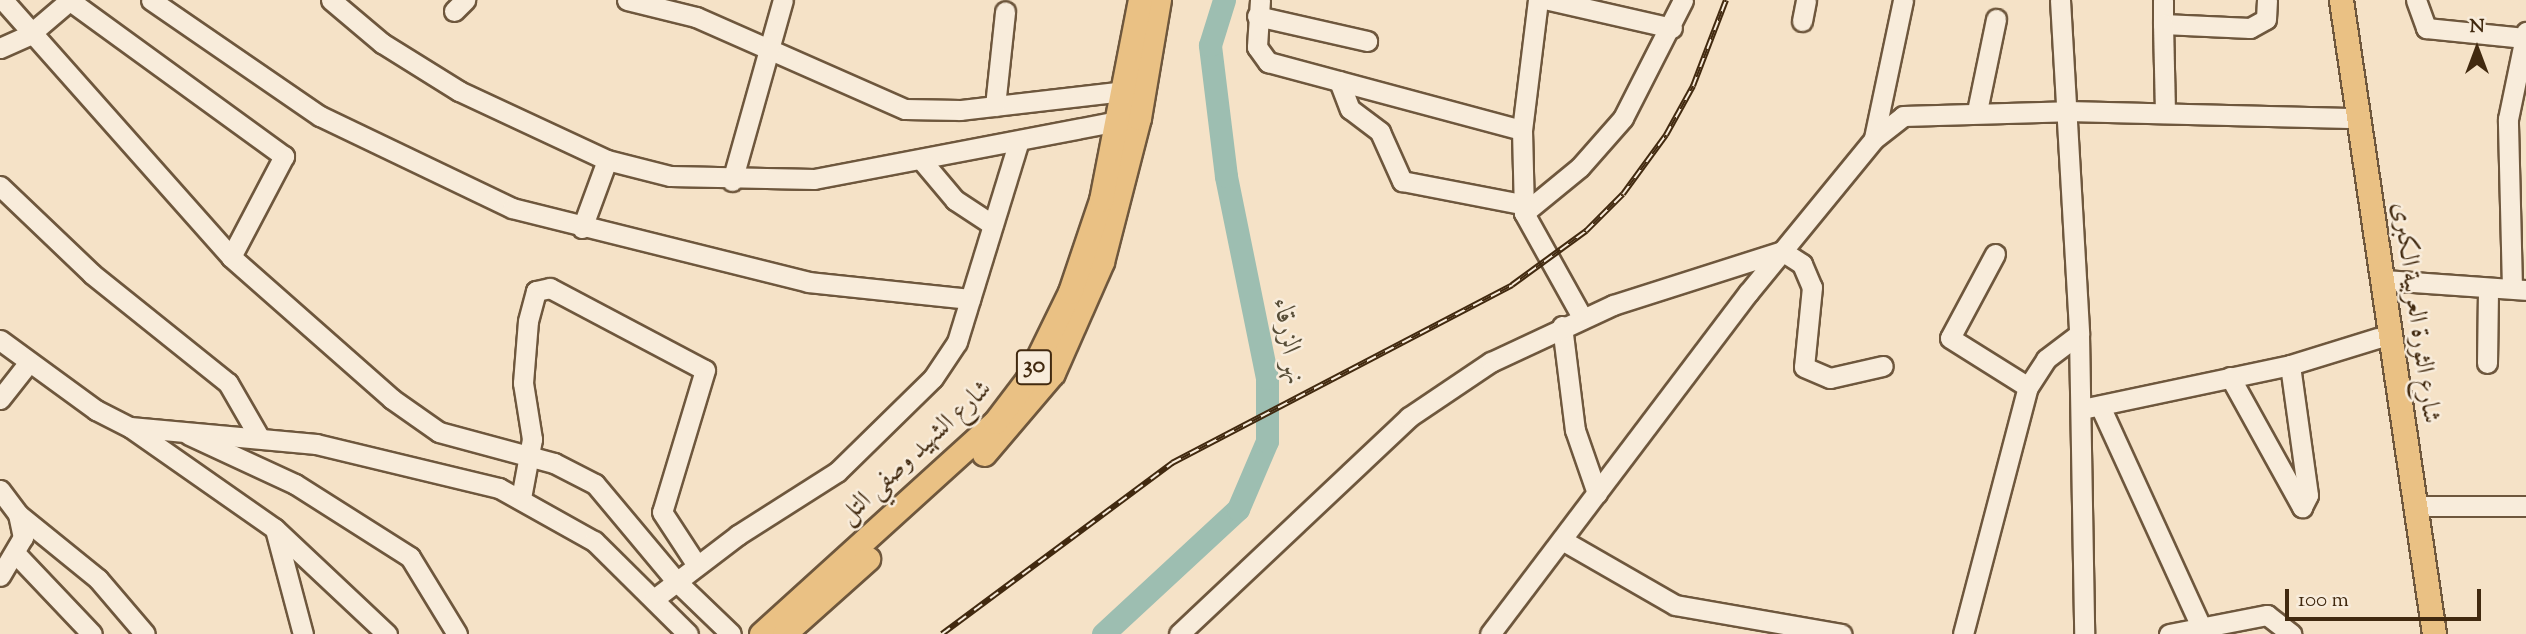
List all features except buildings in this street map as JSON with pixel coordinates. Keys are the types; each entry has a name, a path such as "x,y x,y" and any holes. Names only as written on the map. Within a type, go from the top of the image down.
{"main road":[{"name":"شارع الشهيد وصفي التل","path":"761,634 1013,402 1070,292 1119,121 1140,0"},
{"name":"شارع الشهيد وصفي التل","path":"784,634 1008,433 1054,373 1116,212 1159,0"},
{"name":"شارع الثورة العربية الكبرى","path":"2329,0 2382,280 2434,634"},
{"name":"شارع الثورة العربية الكبرى","path":"2341,0 2378,338 2418,634"}],"street":[{"path":"3,0 29,35 231,257 418,419 465,442 531,459 595,484 676,581 730,634"},
{"path":"1,48 29,35 69,0 284,156 231,257"},
{"path":"151,0 320,116 468,191 582,228 820,284 970,299"},
{"path":"331,0 382,43 460,91 607,160 670,176 732,181 814,179 1018,144 1119,121"},
{"path":"627,0 696,17 905,109 995,106 1125,91"},
{"path":"732,181 771,52 783,0"},
{"path":"1538,0 1522,130 1523,209 1582,317"},
{"path":"1549,0 1672,28"},
{"path":"1523,209 1610,134 1672,28 1683,0"},
{"path":"1802,21 1806,0"},
{"path":"1874,139 1903,0"},
{"path":"2060,0 2079,334 2091,407 2084,634"},
{"path":"2163,0 2165,113"},
{"path":"2163,24 2250,28 2266,19 2267,0"},
{"path":"2382,280 2519,289 2508,119 2524,46 2426,29 2416,0"},
{"path":"1367,41 1259,8 1262,58 1522,130"},
{"path":"995,106 1005,12"},
{"path":"1977,111 1996,19"},
{"path":"1339,81 1350,109 1380,132 1402,181 1523,209"},
{"path":"1490,634 1782,251 1874,139 1909,113 2067,111 2353,116"},
{"path":"654,599 696,564 807,494 869,444 944,364 970,299 1018,144"},
{"path":"582,228 607,160"},
{"path":"923,162 955,200 993,225"},
{"path":"0,186 92,274 228,383 258,435"},
{"path":"1179,634 1409,417 1491,362 1582,317 1782,251"},
{"path":"1782,251 1802,264 1812,287 1804,367 1830,378 1884,366"},
{"path":"1995,254 1950,338 2028,387"},
{"path":"521,498 531,459 523,356 536,291 550,288 705,370 663,512 696,564"},
{"path":"2487,363 2488,288"},
{"path":"1563,326 1575,430 1597,493"},
{"path":"1963,634 2028,387 2046,359 2079,334"},
{"path":"2091,407 2290,365 2378,338"},
{"path":"0,340 274,528 387,634"},
{"path":"0,400 29,362"},
{"path":"2230,377 2302,507 2308,495 2290,365"},
{"path":"2091,407 2202,627"},
{"path":"130,427 258,435 388,458 521,498 594,541 688,634"},
{"path":"178,430 295,484 410,557 457,634"},
{"path":"0,490 18,514 98,579 145,634"},
{"path":"2415,506 2526,506"},
{"path":"0,576 13,545 18,514"},
{"path":"274,528 303,634"},
{"path":"1562,540 1675,605 1842,634"},
{"path":"13,545 92,634"},
{"path":"2168,634 2267,615 2291,634"}],"waterway":[{"name":"نهر الزرقاء","path":"1103,634 1238,509 1267,441 1267,378 1226,176 1210,45 1224,0"}],"railway":[{"path":"942,634 1172,463 1512,285 1586,231 1623,194 1666,135 1693,86 1726,0"}]}
